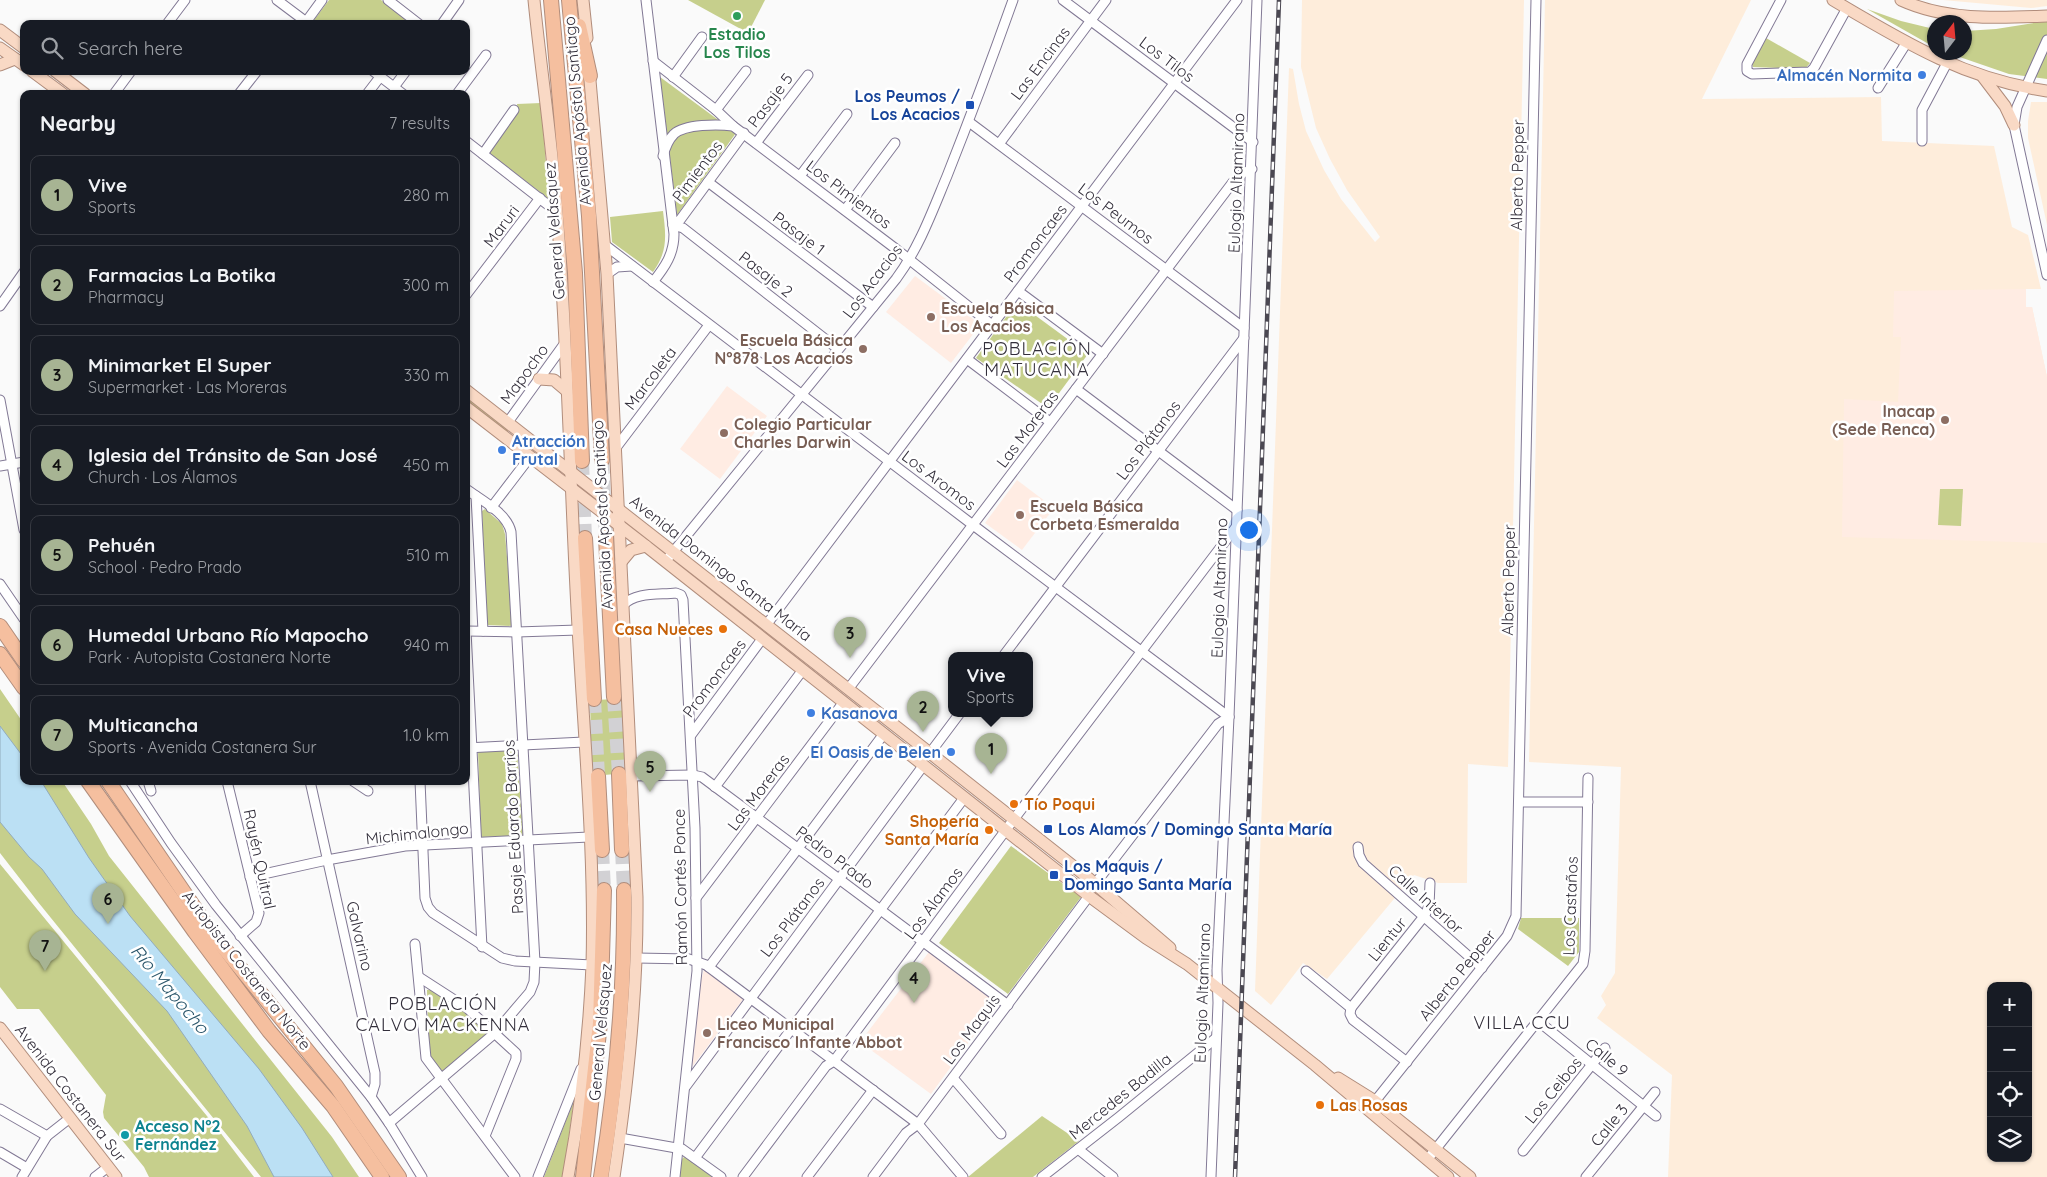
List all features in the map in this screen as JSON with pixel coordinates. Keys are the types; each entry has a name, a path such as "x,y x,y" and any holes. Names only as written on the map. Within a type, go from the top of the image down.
{"highway":[{"name":"General Velásquez","path":"551,0 574,256 582,461"},
{"path":"569,0 590,216 602,460"},
{"path":"574,0 590,76"},
{"path":"606,537 614,697"},
{"path":"585,538 594,699"},
{"path":"0,626 20,655"},
{"path":"0,654 20,682"},
{"path":"622,850 625,775"},
{"path":"598,776 602,850"},
{"name":"Autopista Costanera Norte","path":"91,785 195,932 269,1030 333,1106 382,1177"},
{"name":"Autopista Costanera Norte","path":"111,785 211,932 336,1086 399,1177"},
{"name":"General Velásquez","path":"583,1177 600,1023 604,890"},
{"name":"General Velásquez","path":"601,1177 613,1098 621,1025 624,890"}],"main road":[{"name":"Avenida Apóstol Santiago","path":"534,0 557,212 589,837 592,965 585,1059 568,1177"},
{"name":"Avenida Apóstol Santiago","path":"584,0 607,274 621,562 625,775 636,879 637,958 629,1063 614,1177"},
{"path":"1833,0 1947,63 1983,77 2047,91"},
{"path":"1901,0 1922,7 1964,16 1997,18 2047,16"},
{"path":"0,30 20,45"},
{"path":"0,40 13,40"},
{"path":"0,48 20,62"},
{"path":"0,65 20,62"},
{"path":"37,75 58,90"},
{"path":"60,75 80,90"},
{"path":"1983,77 2005,106 2014,125"},
{"path":"539,379 554,380 567,391"},
{"name":"Avenida Domingo Santa María","path":"470,393 930,752 1141,921 1187,964 1315,1065 1435,1149 1470,1177"},
{"name":"Avenida Domingo Santa María","path":"470,410 646,546 1089,896 1146,938 1187,964"},
{"path":"621,562 631,550 646,546"},
{"name":"Avenida Costanera Sur","path":"1,1032 116,1177"},
{"name":"Avenida Domingo Santa María","path":"1372,1105 1427,1160 1448,1177"}],"street":[{"path":"170,20 184,0"},
{"path":"277,0 300,20"},
{"path":"304,20 322,0"},
{"path":"389,0 414,20"},
{"path":"445,20 459,0"},
{"path":"646,0 674,240 671,255 665,267 653,282"},
{"name":"Los Acacios","path":"666,562 909,260 924,232 969,122 1013,0"},
{"name":"Los Tilos","path":"1063,0 1253,142"},
{"name":"Las Encinas","path":"999,144 1106,0"},
{"name":"Promoncaes","path":"767,624 1238,0"},
{"name":"Eulogio Altamirano","path":"1211,1177 1217,988 1252,169 1257,0"},
{"name":"Alberto Pepper","path":"1372,1105 1507,936 1514,922 1519,802 1536,0"},
{"path":"1781,0 1747,64 1747,71 1752,74 1810,72 1848,8"},
{"path":"673,76 702,37"},
{"path":"2047,40 2017,107 2014,125 2047,275"},
{"path":"1878,88 1907,42"},
{"path":"460,90 486,55"},
{"name":"Los Pimientos","path":"653,61 716,110 733,126 845,210 992,325"},
{"path":"1922,141 1922,110 1947,63"},
{"path":"716,110 746,71"},
{"path":"117,90 128,75"},
{"path":"242,90 254,75"},
{"path":"369,90 376,75"},
{"path":"377,75 398,90"},
{"path":"394,87 403,75"},
{"name":"Pasaje 5","path":"756,143 808,75"},
{"path":"483,154 514,110"},
{"path":"800,176 847,114"},
{"name":"Los Peumos","path":"969,122 1166,270 1244,333"},
{"path":"663,156 668,141 680,130 712,125 733,126"},
{"name":"Pimientos","path":"673,225 680,220 744,134"},
{"path":"845,210 896,143"},
{"path":"470,144 557,212"},
{"name":"Las Moreras","path":"849,688 1233,182 1243,173 1252,169"},
{"name":"Pasaje 1","path":"708,182 873,307"},
{"name":"Maruri","path":"470,290 540,198"},
{"name":"Pasaje 2","path":"673,225 683,228 838,349"},
{"name":"Los Aromos","path":"605,245 973,525 1230,717"},
{"path":"607,274 617,267 632,266"},
{"path":"0,306 20,278"},
{"path":"1018,291 1103,354"},
{"name":"Marcoleta","path":"615,449 709,325"},
{"name":"Los Plátanos","path":"1006,652 1159,451 1244,333"},
{"name":"Mapocho","path":"508,422 564,343"},
{"path":"967,359 1050,422"},
{"path":"1076,388 1237,510"},
{"path":"0,400 20,508"},
{"path":"491,508 530,458"},
{"path":"0,466 20,463"},
{"name":"Pasaje Eduardo Barrios","path":"389,1123 495,1033 530,992 534,982 535,962 511,532 506,520 470,492"},
{"path":"476,496 482,631"},
{"name":"Los Álamos","path":"743,1177 826,1066 834,1061 1014,819 1237,526"},
{"path":"0,584 20,609"},
{"name":"Ramón Cortés Ponce","path":"622,605 630,599 640,596 676,594 681,595 683,600 693,775 696,960 686,1086 675,1177"},
{"path":"470,631 578,630"},
{"name":"Promoncaes","path":"690,736 762,639"},
{"path":"715,787 802,671"},
{"name":"Las Moreras","path":"696,898 843,703"},
{"path":"930,752 957,717"},
{"path":"1095,884 1218,724 1230,717"},
{"path":"709,967 883,735"},
{"path":"470,748 584,742"},
{"path":"470,760 477,842 482,947"},
{"name":"Los Plátanos","path":"686,1086 923,766"},
{"name":"Pedro Prado","path":"625,775 693,775 702,777 1008,1004"},
{"name":"Los Castaños","path":"1427,1160 1576,974 1585,958 1588,778"},
{"path":"133,785 171,843 240,936 371,1098 389,1123 422,1177"},
{"path":"149,785 151,792"},
{"name":"Rayén Quitral","path":"228,785 258,917 256,922 240,936"},
{"name":"Galvarino","path":"311,785 373,1065 375,1084 371,1098"},
{"path":"359,785 368,791"},
{"path":"420,785 425,898 428,908 482,947 506,960 592,965"},
{"path":"695,1158 964,798"},
{"path":"1519,802 1588,802"},
{"name":"Michimalongo","path":"250,877 398,847 589,837"},
{"name":"Calle Interior","path":"1358,847 1363,863 1423,918 1482,968"},
{"name":"Lientur","path":"1351,1008 1423,918 1428,909 1430,883"},
{"name":"Los Maquis","path":"874,1177 906,1133 918,1124 1089,896"},
{"path":"415,944 425,1054 429,1064 516,1177"},
{"path":"637,958 696,960 709,967 918,1124 963,1177"},
{"path":"1306,971 1351,1008 1350,1014 1353,1020 1407,1062"},
{"path":"419,977 463,1004 516,1053 485,1136"},
{"name":"Calle 9","path":"1538,1022 1656,1116"},
{"name":"Mercedes Badilla","path":"1042,1177 1216,1038"},
{"name":"Los Ceibos","path":"1523,1151 1605,1048"},
{"name":"Avenida Apóstol Santiago","path":"538,1177 585,1059"},
{"path":"952,1078 1001,1134"},
{"path":"807,1177 873,1090"},
{"name":"Calle 3","path":"1586,1177 1655,1092"},
{"path":"0,1109 48,1136"},
{"path":"22,1177 48,1136 70,1118"},
{"path":"620,1138 679,1148 721,1177"},
{"path":"1078,1149 1113,1177"},
{"path":"0,1152 27,1168"},
{"path":"95,1177 108,1167"}],"shaded area":[{"path":"1302,0 1524,0 1508,767 1468,764 1467,883 1438,883 1414,875 1327,979 1303,963 1271,1005 1255,991 1289,68 1293,69 1306,131 1324,170 1341,199 1375,242 1380,237 1347,190 1316,128 1301,67"},
{"path":"1545,0 1751,0 1702,99 1881,97 1882,141 1994,146 2012,227 2028,235 2041,289 2026,289 2026,307 2032,307 2047,377 2047,1177 1668,1177 1672,1075 1597,1018 1606,1005 1601,996 1615,973 1621,767 1529,762"},
{"path":"1943,0 2047,0 2047,6 2031,8"},
{"path":"2031,102 2047,102 2047,225 2028,138"},
{"name":"Escuela Básica Los Acacios","path":"915,276 977,322 977,329 951,363 886,312"},
{"name":"Inacap (Sede Renca)","path":"2026,289 2026,307 2032,307 2047,377 2047,543 1842,537 1844,399 1898,402 1901,337 1893,337 1894,291"},
{"name":"Colegio Particular Charles Darwin","path":"727,386 767,416 720,479 680,449"},
{"name":"Escuela Básica Corbeta Esmeralda","path":"1017,480 1054,508 1022,550 985,523"},
{"path":"929,952 998,1002 931,1094 860,1042"},
{"name":"Liceo Municipal Francisco Infante Abbot","path":"704,970 744,998 692,1067 701,980"}],"green space":[{"path":"329,0 381,0 408,20 314,20"},
{"name":"Estadio Los Tilos","path":"688,0 765,0 748,33"},
{"path":"1867,9 1901,21 1927,27 1927,43"},
{"path":"2047,21 2047,79 2009,74 1968,60 1972,60 1972,31"},
{"path":"1766,38 1810,63 1805,69 1753,67 1752,64"},
{"path":"660,77 736,133 677,215"},
{"path":"541,103 549,199 489,153 518,112 517,104"},
{"path":"663,211 665,228 664,250 653,272 612,242 610,217"},
{"path":"1017,302 1088,354 1048,408 976,358"},
{"path":"470,400 509,430 506,433 470,405"},
{"path":"1940,489 1963,489 1961,526 1938,525"},
{"path":"485,509 502,524 505,534 513,626 487,625 482,511"},
{"path":"0,689 20,718 20,785 65,785 91,824 109,856 332,1137 359,1177 261,1177 0,853"},
{"path":"624,699 628,773 592,776 590,700"},
{"path":"517,750 523,836 481,837 478,751"},
{"path":"1011,846 1081,897 1008,994 939,943"},
{"path":"0,864 216,1127 254,1177 149,1177 144,1167 104,1118 103,1112 106,1095 39,1009 17,1009 0,987"},
{"path":"1521,918 1579,918 1579,952 1568,966 1518,929"},
{"path":"432,989 460,1007 488,1033 441,1073 429,1059 427,990"},
{"path":"574,1100 563,1177 544,1177"},
{"path":"1042,1116 1079,1141 1033,1177 968,1177"},
{"path":"684,1157 713,1177 678,1177 680,1161"}],"water":[{"name":"Río Mapocho","path":"0,726 20,753 20,785 43,785 89,858 130,916 259,1069 302,1128 333,1177 274,1177 247,1126 167,1011 75,914 42,869 29,857 0,822"}],"tunnel":[{"path":"602,460 606,537"},
{"path":"582,461 585,538"},
{"path":"614,697 619,774"},
{"path":"594,699 598,776"},
{"path":"602,850 604,890"},
{"path":"622,850 624,890"}],"railway":[{"path":"1235,1177 1279,0"}],"place":[{"name":"Estadio Los Tilos","path":"737,16"},
{"name":"Almacén Normita","path":"1922,75"},
{"name":"Los Peumos / Los Acacios","path":"970,105"},
{"name":"Escuela Básica Los Acacios","path":"931,317"},
{"name":"Escuela Básica N°878 Los Acacios","path":"863,349"},
{"name":"Inacap (Sede Renca)","path":"1945,420"},
{"name":"Colegio Particular Charles Darwin","path":"724,433"},
{"name":"Atracción Frutal","path":"502,450"},
{"name":"Escuela Básica Corbeta Esmeralda","path":"1020,515"},
{"name":"Casa Nueces","path":"723,629"},
{"name":"Minimarket El Super","path":"850,658"},
{"name":"Kasanova","path":"811,713"},
{"name":"Farmacias La Botika","path":"923,732"},
{"name":"El Oasis de Belen","path":"951,752"},
{"name":"Vive","path":"991,774"},
{"name":"Pehuén","path":"650,792"},
{"name":"Tío Poqui","path":"1014,804"},
{"name":"Los Alamos / Domingo Santa María","path":"1048,829"},
{"name":"Shopería Santa María","path":"989,830"},
{"name":"Los Maquis / Domingo Santa María","path":"1054,875"},
{"name":"Humedal Urbano Río Mapocho","path":"108,924"},
{"name":"Multicancha","path":"45,971"},
{"name":"Iglesia del Tránsito de San José","path":"914,1003"},
{"name":"Liceo Municipal Francisco Infante Abbot","path":"707,1033"},
{"name":"Las Rosas","path":"1320,1105"},
{"name":"Acceso N°2 Fernández","path":"125,1135"}],"district":[{"name":"POBLACIÓN MATUCANA","path":"1037,358"},
{"name":"POBLACIÓN CALVO MACKENNA","path":"443,1013"},
{"name":"VILLA CCU","path":"1522,1022"}]}
